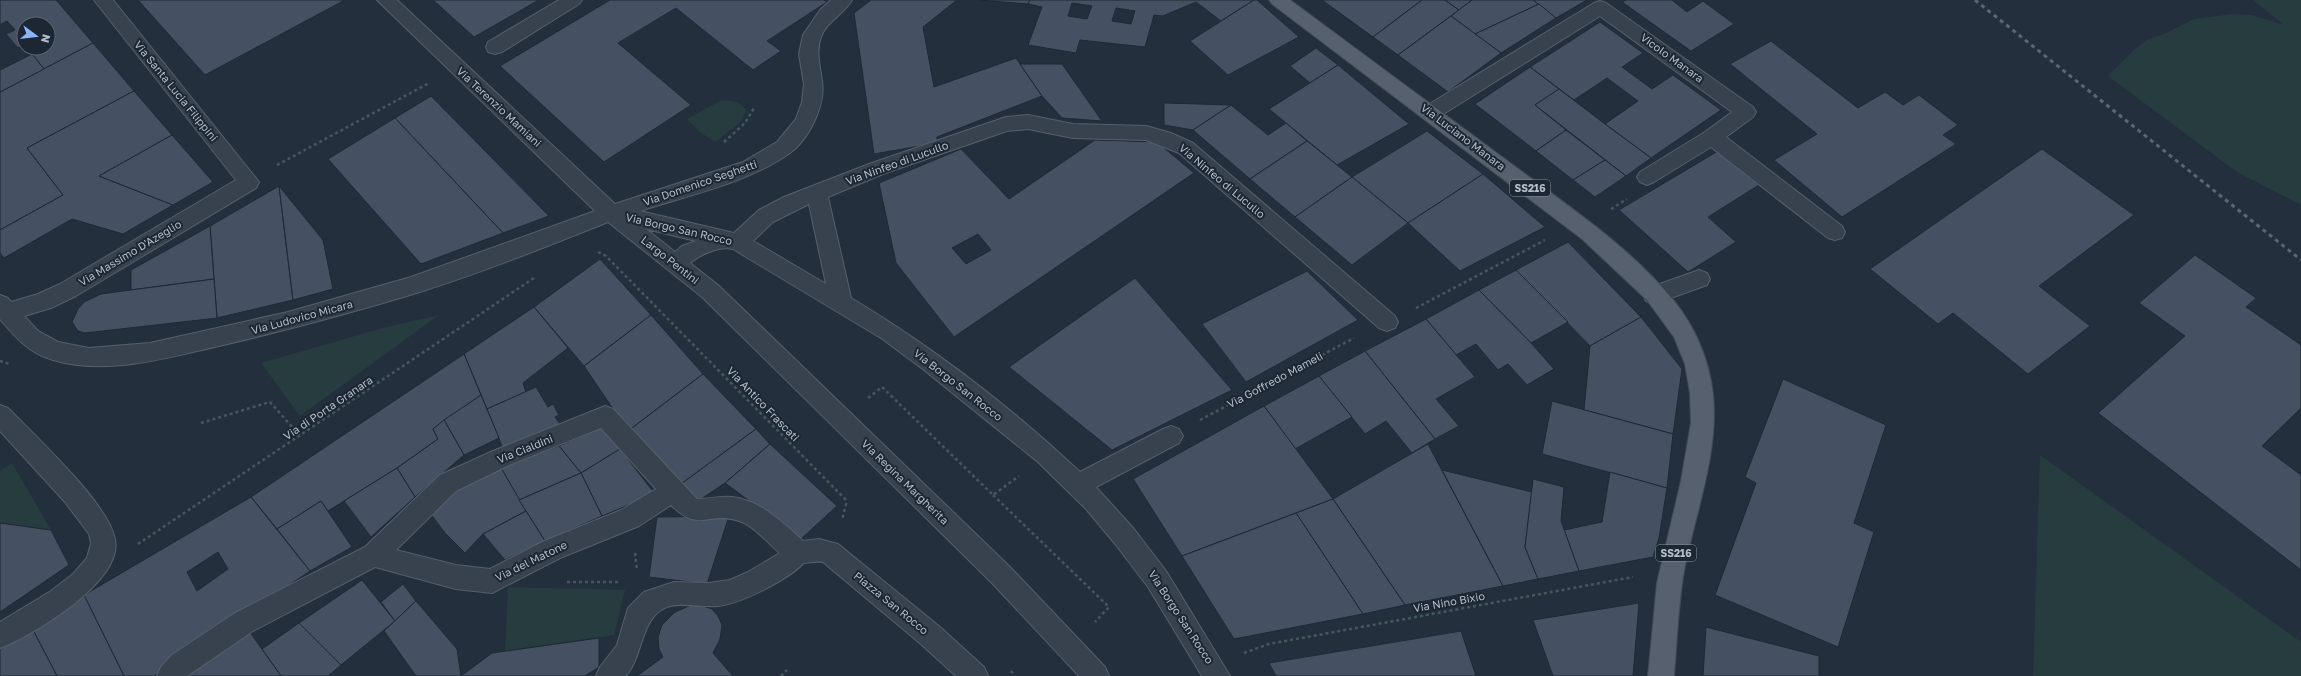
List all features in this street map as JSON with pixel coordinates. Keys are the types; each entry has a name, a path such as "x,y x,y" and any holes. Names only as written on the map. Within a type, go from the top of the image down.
{"main road":[{"name":"Via Luciano Manara","path":"1278,0 1584,228 1619,259 1654,295 1677,323 1693,355 1702,392 1702,432 1697,470 1678,540 1668,590 1661,676"}],"street":[{"name":"Via Santa Lucia Filippini","path":"103,0 249,182"},
{"name":"Via Terenzio Mamiani","path":"386,0 611,213"},
{"path":"494,47 573,0"},
{"name":"Via Domenico Seghetti","path":"611,213 750,167 774,155 790,142 805,122 812,102 814,75 808,54 812,35 826,14 843,0"},
{"name":"Vicolo Manara","path":"1430,113 1600,7 1746,112 1712,137"},
{"name":"Via Ninfeo di Lucullo","path":"730,241 766,216 817,193 876,169 1006,124 1028,122 1073,131 1146,133 1168,139 1186,148 1387,322"},
{"path":"1647,177 1712,137 1835,232"},
{"name":"Via Massimo D'Azeglio","path":"3,308 43,302 68,290 249,182"},
{"path":"817,193 841,303"},
{"name":"Via Ludovico Micara","path":"3,308 30,338 54,351 89,357 150,352 246,332 367,299 451,273 570,230 611,213"},
{"name":"Via Borgo San Rocco","path":"611,213 730,241 841,303 889,332 920,354 1046,455 1078,485 1115,525 1157,579 1217,676"},
{"name":"Largo Pentini","path":"611,213 710,291"},
{"path":"675,264 694,249 730,241"},
{"path":"1654,295 1699,279"},
{"name":"Via Regina Margherita","path":"710,291 1021,594 1096,676"},
{"path":"0,415 64,484 96,523 103,538 99,561 78,586 0,636"},
{"name":"Via Cialdini","path":"374,555 448,483 501,458 605,416 673,491"},
{"path":"1078,485 1171,436"},
{"path":"609,676 619,666 627,652 636,620 642,610 652,602 674,594 715,595 730,592 750,583 799,553 767,527 743,511 732,508 691,509 673,491"},
{"name":"Via del Matone","path":"374,555 456,577 492,581 551,550 630,518 673,491"},
{"name":"Piazza San Rocco","path":"799,553 820,550 829,552 931,636 975,676"},
{"path":"170,676 181,664 244,622 374,555"}],"path":[{"path":"273,167 421,88"},
{"path":"720,145 745,123 754,108"},
{"name":"Via Antico Frascati","path":"570,230 584,246 606,256 844,499"},
{"path":"1415,309 1549,238"},
{"name":"Via di Porta Granara","path":"150,538 514,291"},
{"name":"Via Goffredo Mameli","path":"1199,421 1358,336"},
{"path":"841,419 882,387 1109,608"},
{"path":"200,423 270,402 300,436"},
{"path":"993,495 1046,455"},
{"path":"634,552 638,575"},
{"name":"Via Nino Bixio","path":"1269,644 1632,578"},
{"path":"781,676 787,670"}],"green space":[{"path":"2253,0 2301,0 2301,205 2237,172 2108,76 2134,50 2147,40 2164,34 2194,19 2233,14 2252,15 2284,25"},
{"path":"720,101 731,101 738,103 742,105 746,111 740,123 715,142 700,132 687,119"},
{"path":"439,315 300,416 261,363 383,328"},
{"path":"2040,455 2301,642 2301,676 2033,676"},
{"path":"12,463 51,530 0,523 0,471"},
{"path":"508,587 625,590 614,635 505,651"}],"building":[{"path":"0,0 56,0 93,43 44,69 33,56 56,56 56,16 16,16 16,46 6,34 15,30 7,21 0,25"},
{"path":"138,0 342,0 343,1 205,75"},
{"path":"433,0 539,0 474,37"},
{"path":"610,0 824,0 827,2 767,41 781,51 753,70 676,8 618,43 691,105 604,162 500,66"},
{"path":"871,0 957,0 923,27 934,87 1016,58 1042,96 937,137 937,143 874,154 854,13"},
{"path":"979,0 1030,0 1028,4"},
{"path":"1030,0 1254,0 1221,21 1196,2 1163,16 1154,15 1145,47 1080,40 1076,53 1028,45 1042,7 1028,4","holes":["1072,3 1092,6 1087,19 1068,16","1116,8 1135,11 1131,24 1112,21"]},
{"path":"1254,0 1257,0 1299,37 1228,75 1190,41"},
{"path":"1322,0 1422,0 1373,37"},
{"path":"1422,0 1445,0 1459,10 1398,55 1373,37"},
{"path":"1445,0 1472,0 1459,10"},
{"path":"1472,0 1533,0 1539,4 1475,34 1451,16"},
{"path":"1533,0 1587,0 1556,18"},
{"path":"1626,0 1672,0 1687,12 1703,1 1734,24 1691,51 1622,2"},
{"path":"1539,4 1556,18 1501,53 1475,34"},
{"path":"1451,16 1501,53 1448,92 1398,55"},
{"path":"1600,22 1643,53 1622,67 1652,89 1673,75 1721,110 1651,158 1605,124 1638,101 1607,78 1574,100 1530,67"},
{"path":"1771,41 1858,108 1885,92 1903,105 1919,95 1958,125 1943,135 1956,144 1842,217 1774,160 1817,134 1730,64"},
{"path":"93,43 134,91 27,148 63,195 0,230 0,92"},
{"path":"1316,48 1338,65 1310,83 1290,66"},
{"path":"28,56 34,56 44,69 0,92 0,70"},
{"path":"1020,64 1062,64 1102,121 1062,118 1042,96"},
{"path":"1338,65 1409,124 1337,165 1269,109"},
{"path":"1530,67 1559,89 1535,105 1566,130 1536,151 1475,104"},
{"path":"1559,89 1651,158 1626,176 1535,105"},
{"path":"134,91 172,135 99,176 173,205 123,234 72,219 4,258 0,253 0,230 63,195 27,148"},
{"path":"431,96 549,216 503,233 395,118"},
{"path":"1164,103 1231,105 1193,130 1164,125"},
{"path":"1231,105 1268,135 1286,123 1307,141 1250,179 1193,130"},
{"path":"395,118 503,233 421,264 328,159"},
{"path":"1566,130 1605,160 1573,180 1536,151"},
{"path":"1427,131 1483,174 1408,223 1352,177"},
{"path":"172,135 213,182 173,205 99,176"},
{"path":"1095,140 1157,142 1194,173 954,337 896,263 879,183 961,149 1009,199","holes":["978,234 991,250 966,264 952,248"]},
{"path":"1307,141 1352,177 1295,217 1250,179"},
{"path":"2042,149 2134,215 2039,286 2090,326 2028,374 1953,313 1938,324 1870,269"},
{"path":"1718,151 1759,185 1708,217 1736,242 1688,272 1619,210"},
{"path":"1605,160 1626,176 1595,197 1573,180"},
{"path":"1483,174 1545,227 1460,271 1408,223"},
{"path":"1352,177 1408,223 1352,265 1295,217"},
{"path":"279,186 293,300 217,318 210,226"},
{"path":"279,186 323,240 333,289 293,300"},
{"path":"210,226 214,279 131,290 131,270"},
{"path":"1568,242 1641,317 1590,346 1516,270"},
{"path":"2195,255 2256,298 2246,307 2301,345 2301,408 2262,446 2301,475 2301,570 2098,413 2185,336 2139,303"},
{"path":"600,259 651,315 584,366 534,307"},
{"path":"1516,270 1568,322 1531,343 1479,290"},
{"path":"1307,271 1358,320 1246,382 1202,324"},
{"path":"1135,278 1232,390 1112,450 1009,367"},
{"path":"214,279 217,318 85,333 78,331 72,322 78,309 84,302 101,294"},
{"path":"1479,290 1531,343 1554,369 1527,385 1508,364 1498,370 1476,344 1456,355 1426,319"},
{"path":"534,307 568,348 523,383 526,392 487,409 464,354"},
{"path":"651,315 703,374 628,431 584,366"},
{"path":"1641,317 1682,369 1673,434 1584,410 1590,346"},
{"path":"1426,319 1475,377 1436,399 1459,426 1435,439 1365,351"},
{"path":"1365,351 1435,439 1412,453 1386,421 1365,434 1319,376"},
{"path":"464,354 481,395 433,429 438,439 397,468 328,511 321,501 277,529 251,497"},
{"path":"703,374 756,429 681,484 628,431"},
{"path":"1319,376 1352,417 1295,449 1264,406"},
{"path":"1783,379 1886,425 1854,523 1874,532 1838,647 1715,595 1756,483 1745,477"},
{"path":"536,387 548,407 553,404 559,415 555,417 560,424 504,451 487,409"},
{"path":"481,395 499,438 464,455 444,420"},
{"path":"1552,401 1673,434 1667,488 1542,454"},
{"path":"1264,406 1333,499 1182,556 1133,479"},
{"path":"444,420 464,455 415,497 397,468 438,439 433,429"},
{"path":"603,427 620,449 581,473 559,446"},
{"path":"756,429 770,444 725,483 698,501 681,484"},
{"path":"770,444 837,506 801,539 725,483"},
{"path":"1428,444 1503,586 1405,605 1333,499"},
{"path":"559,446 581,473 519,500 500,466"},
{"path":"620,449 655,494 602,516 581,473"},
{"path":"500,466 526,511 483,534 465,553 445,533 430,513 453,493"},
{"path":"397,468 415,497 371,537 344,501"},
{"path":"1442,470 1532,492 1525,547 1538,579 1503,586"},
{"path":"1610,472 1667,488 1659,538 1653,557 1579,571 1564,530 1602,522"},
{"path":"581,473 602,516 545,541 519,500"},
{"path":"1533,479 1564,487 1561,521 1579,571 1538,579 1525,547"},
{"path":"251,497 310,571 154,676 124,676 84,595","holes":["218,552 228,569 197,591 187,572"]},
{"path":"1333,499 1405,605 1363,614 1296,513"},
{"path":"321,501 352,547 310,571 277,529"},
{"path":"526,511 545,541 505,560 483,534"},
{"path":"1296,513 1363,614 1234,639 1182,556"},
{"path":"729,516 707,584 649,577 657,517"},
{"path":"0,523 51,530 69,565 0,612"},
{"path":"362,580 395,621 341,665 299,623"},
{"path":"403,584 416,601 395,621 381,602"},
{"path":"84,595 124,676 57,676 32,628"},
{"path":"416,601 457,649 461,676 416,676 384,631"},
{"path":"1639,603 1633,676 1553,676 1533,620"},
{"path":"691,605 700,605 712,609 718,616 722,625 720,639 713,653 733,676 637,676 663,657 659,649 658,637 662,625 675,612"},
{"path":"299,623 341,665 328,676 281,676 262,649"},
{"path":"1706,627 1819,656 1819,676 1703,676"},
{"path":"32,628 57,676 0,676 0,649"},
{"path":"247,628 281,676 182,676"},
{"path":"1461,631 1476,676 1276,676 1269,663"},
{"path":"599,638 599,667 585,676 461,676 492,653"}],"railway":[{"path":"1975,0 2301,260"}]}
